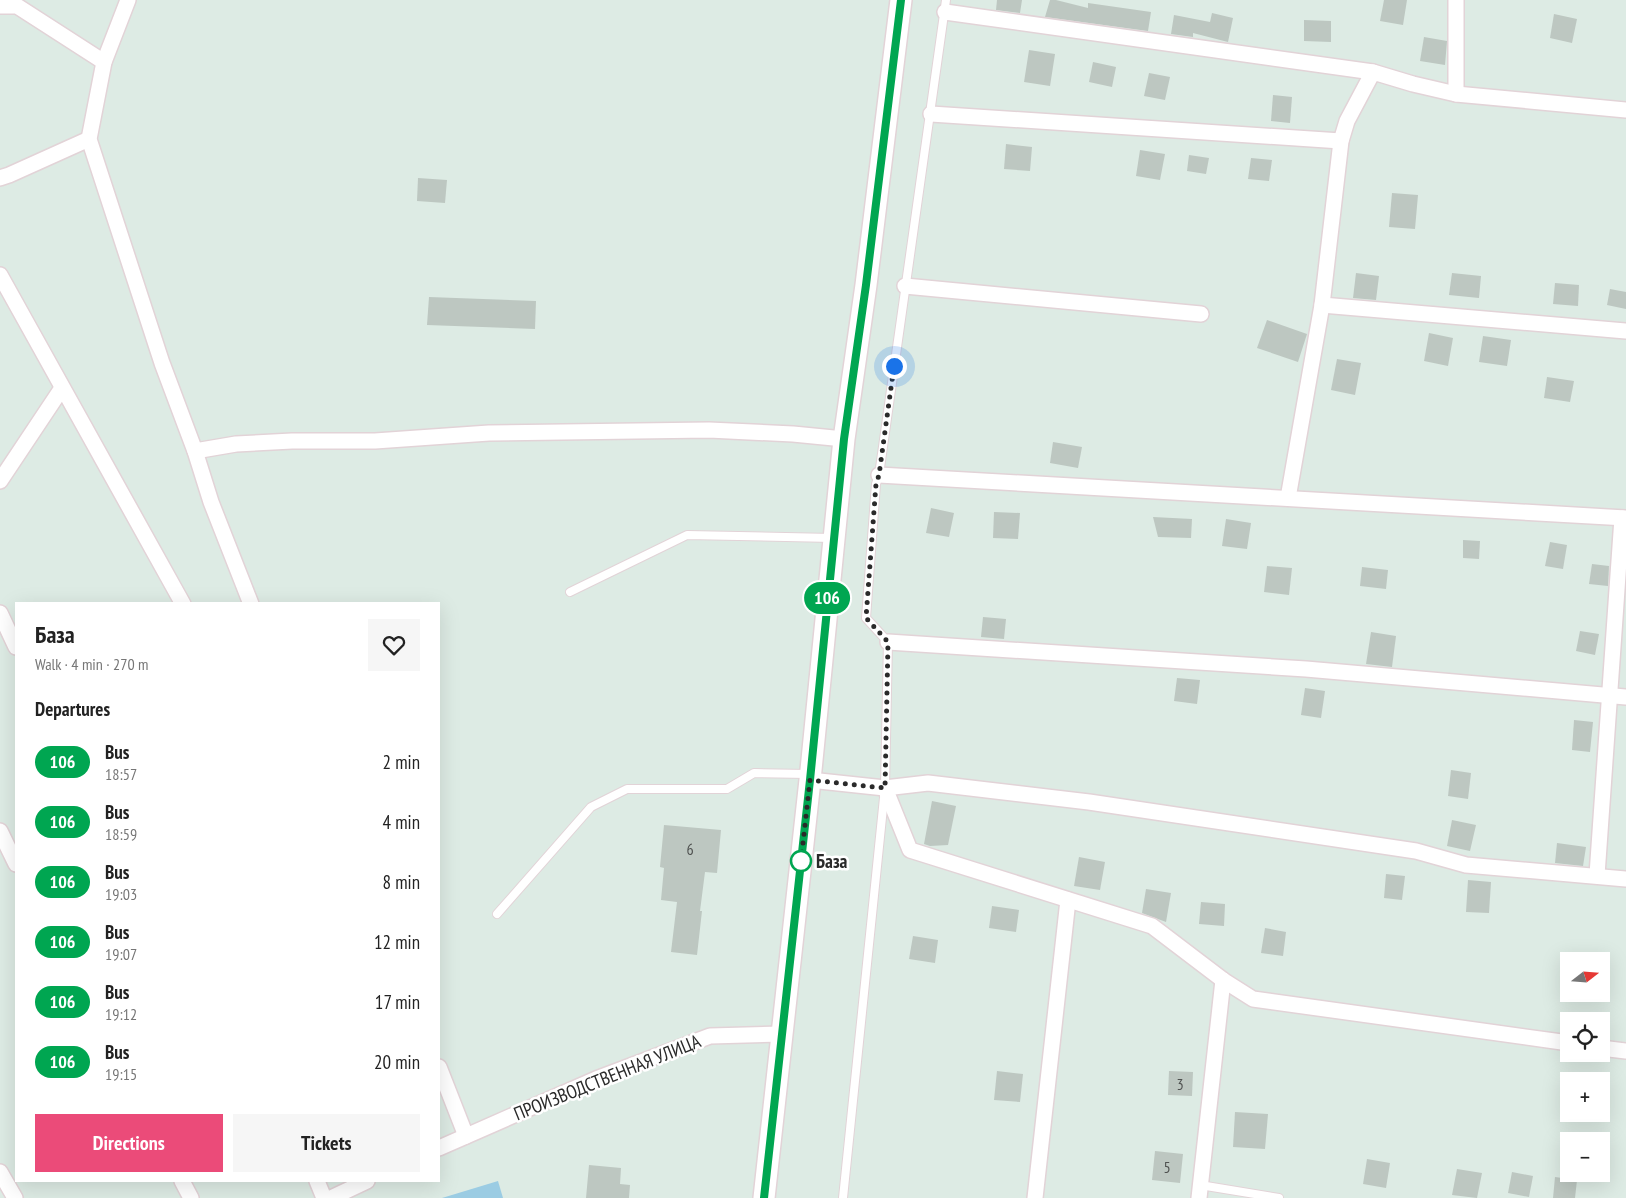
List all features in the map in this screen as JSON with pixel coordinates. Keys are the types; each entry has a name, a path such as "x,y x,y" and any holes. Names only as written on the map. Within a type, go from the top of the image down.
{"main road":[{"path":"764,1198 810,777 844,439 866,285 901,0"}],"street":[{"path":"128,0 104,62 89,139 162,363 250,602"},
{"path":"1456,0 1456,94"},
{"path":"0,6 17,6 104,62"},
{"path":"945,6 1373,72 1456,94 1626,110"},
{"path":"1288,498 1322,305 1341,141 1347,122 1373,72"},
{"path":"931,114 1341,141"},
{"path":"0,178 89,139"},
{"path":"0,275 182,602"},
{"path":"905,286 1201,314"},
{"path":"1322,305 1626,331"},
{"path":"0,481 62,388"},
{"path":"195,451 236,444 292,441 375,441 489,433 709,430 793,434 844,439"},
{"path":"879,475 1624,518 1618,696 1597,875"},
{"path":"0,613 4,631 15,646"},
{"path":"888,642 1306,669 1618,696"},
{"path":"810,777 885,788 928,783 1089,802 1416,851 1466,865 1626,879"},
{"path":"885,788 910,850 1152,926 1223,980 1253,999 1560,1042"},
{"path":"0,831 15,862"},
{"path":"1035,1198 1068,900"},
{"path":"1200,1191 1223,980"},
{"name":"ПРОИЗВОДСТВЕННАЯ УЛИЦА","path":"440,1148 596,1079 710,1036 781,1034"},
{"path":"1610,1049 1626,1051"},
{"path":"440,1070 466,1136"},
{"path":"0,1172 15,1198"},
{"path":"183,1182 191,1198"},
{"path":"317,1182 324,1198"},
{"path":"331,1198 365,1182"}],"lane":[{"path":"843,1198 885,788 888,642 866,618 876,484 879,475 945,6"},
{"path":"570,592 687,535 833,538"},
{"path":"497,914 591,807 627,790 727,790 754,773 810,777"},
{"path":"1200,1191 1279,1198"}],"shaded area":[{"path":"498,1181 503,1198 442,1198"}],"building":[{"path":"997,0 1022,0 1020,13 996,10"},
{"path":"1050,0 1088,8 1088,3 1151,12 1148,31 1045,17"},
{"path":"1384,0 1407,0 1403,25 1380,21"},
{"path":"1212,13 1233,18 1228,42 1193,33 1193,37 1171,34 1174,15 1210,22"},
{"path":"1554,14 1577,19 1572,43 1550,38"},
{"path":"1304,20 1331,21 1331,42 1304,41"},
{"path":"1424,37 1447,41 1445,65 1420,61"},
{"path":"1029,50 1055,54 1050,86 1024,82"},
{"path":"1093,62 1116,67 1112,87 1089,82"},
{"path":"1149,73 1170,77 1165,100 1144,96"},
{"path":"1273,95 1292,97 1290,123 1271,121"},
{"path":"1006,144 1032,147 1030,171 1004,169"},
{"path":"1140,150 1165,154 1160,180 1136,176"},
{"path":"1189,155 1209,158 1206,174 1187,171"},
{"path":"1251,158 1272,160 1269,181 1248,179"},
{"path":"418,178 447,180 445,203 417,201"},
{"path":"1392,193 1418,195 1415,229 1389,227"},
{"path":"1356,273 1379,276 1376,300 1353,298"},
{"path":"1452,273 1481,276 1479,298 1449,295"},
{"path":"1555,283 1579,285 1578,306 1553,304"},
{"path":"1610,289 1626,292 1626,309 1607,305"},
{"path":"429,297 536,301 535,329 427,325"},
{"path":"1267,320 1307,334 1298,362 1257,348"},
{"path":"1429,333 1453,338 1448,366 1424,361"},
{"path":"1483,336 1511,340 1507,366 1479,362"},
{"path":"1337,359 1361,363 1355,395 1331,390"},
{"path":"1547,377 1574,381 1570,402 1544,398"},
{"path":"1053,442 1082,447 1078,468 1050,463"},
{"path":"931,508 954,513 949,537 926,533"},
{"path":"994,512 1020,513 1018,539 993,538"},
{"path":"1153,517 1192,519 1191,538 1158,537"},
{"path":"1226,519 1251,523 1247,549 1222,546"},
{"path":"1463,540 1480,541 1479,559 1463,558"},
{"path":"1550,542 1567,545 1563,569 1545,566"},
{"path":"1592,564 1609,566 1608,586 1589,584"},
{"path":"1267,566 1292,568 1289,595 1264,592"},
{"path":"1362,567 1388,570 1386,589 1360,586"},
{"path":"983,617 1006,619 1004,639 981,637"},
{"path":"1580,631 1599,634 1595,655 1576,651"},
{"path":"1371,632 1396,636 1392,667 1366,664"},
{"path":"1177,678 1200,680 1197,704 1174,701"},
{"path":"1305,688 1325,691 1321,718 1301,715"},
{"path":"1574,720 1593,722 1590,752 1572,750"},
{"path":"1451,770 1471,773 1468,799 1448,796"},
{"path":"932,801 956,806 948,845 930,846 924,844"},
{"path":"1452,820 1476,825 1470,851 1447,846"},
{"path":"664,825 721,830 717,873 705,872 697,955 671,952 677,902 661,900 664,868 660,867"},
{"path":"1557,843 1586,847 1583,866 1555,863"},
{"path":"1079,857 1105,862 1100,890 1074,886"},
{"path":"1386,874 1405,876 1402,900 1384,898"},
{"path":"1468,880 1491,882 1489,913 1466,912"},
{"path":"1146,889 1171,893 1166,922 1142,913"},
{"path":"1201,902 1225,904 1224,926 1199,924"},
{"path":"992,906 1019,910 1016,932 989,928"},
{"path":"1265,928 1286,932 1283,956 1261,953"},
{"path":"913,936 938,940 935,963 909,959"},
{"path":"997,1071 1023,1074 1020,1102 994,1100"},
{"path":"1169,1071 1193,1072 1192,1096 1168,1095"},
{"path":"1235,1112 1268,1114 1265,1149 1233,1147"},
{"path":"1155,1151 1183,1154 1180,1183 1152,1180"},
{"path":"1367,1159 1390,1163 1386,1188 1363,1184"},
{"path":"589,1165 621,1168 620,1184 630,1185 629,1198 586,1198"},
{"path":"1457,1169 1482,1173 1477,1198 1452,1195"},
{"path":"1512,1172 1533,1176 1529,1197 1508,1193"},
{"path":"1555,1177 1560,1178 1560,1182 1577,1182 1575,1198 1553,1198"}],"bus line":[{"name":"106","path":"764,1198 810,780 844,439 866,285 901,0"}],"place":[{"name":"База","path":"801,861"}],"route":[{"path":"801,861 810,780 885,788 888,642 866,618 876,484 879,475 894,366"}]}
